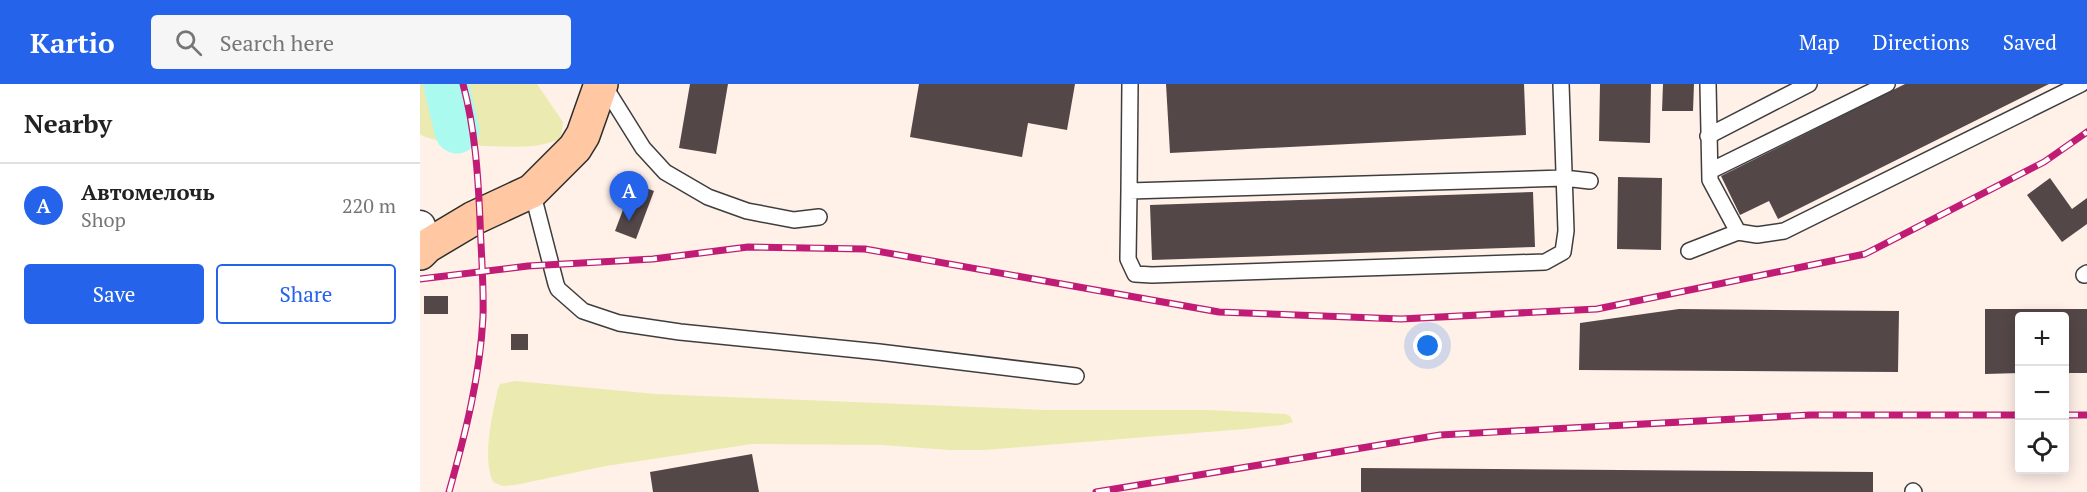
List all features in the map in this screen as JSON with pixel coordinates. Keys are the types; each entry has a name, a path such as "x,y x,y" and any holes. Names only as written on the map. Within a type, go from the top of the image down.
{"main road":[{"path":"422,242 532,191 575,148 583,135 602,84"}],"lane":[{"path":"602,84 643,148 665,172 708,197 747,211 794,220 819,217"},
{"path":"1130,84 1128,259 1135,274 1152,275 1545,262 1563,252 1566,231 1561,84"},
{"path":"1708,84 1710,180 1738,232"},
{"path":"1708,136 1809,84"},
{"path":"1710,171 1887,84"},
{"path":"1689,251 1738,232 1757,235 1784,231 2081,84"},
{"path":"1129,191 1564,178 1590,181"},
{"path":"532,191 549,265 558,289 583,311 619,323 680,332 879,352 1076,376"}],"green space":[{"path":"420,84 537,84 563,122 561,139 536,146 508,147 457,144 429,138 420,134"},
{"path":"515,381 656,394 1046,410 1209,410 1285,414 1290,416 1293,422 1245,429 984,450 882,445 752,444 606,466 503,486 493,482 490,472 489,436 500,384"}],"building":[{"path":"690,84 728,84 716,154 679,148"},
{"path":"919,84 1075,84 1067,130 1028,123 1022,157 910,137"},
{"path":"1166,84 1524,84 1526,135 1170,153"},
{"path":"1600,84 1651,84 1650,143 1599,141"},
{"path":"1663,84 1694,84 1693,111 1662,111"},
{"path":"1905,84 2049,84 1778,219 1769,201 1740,215 1721,176"},
{"path":"1618,177 1662,178 1661,250 1617,249"},
{"path":"2050,178 2072,209 2087,198 2087,224 2062,242 2027,195"},
{"path":"633,183 654,191 636,239 615,231"},
{"path":"1533,192 1535,247 1152,260 1150,205"},
{"path":"424,296 448,296 448,314 424,314"},
{"path":"1679,309 1899,311 1898,372 1579,370 1580,323"},
{"path":"1985,309 2087,309 2087,373 2069,373 2069,312 2015,312 2015,373 1985,374"},
{"path":"511,334 528,334 528,350 511,350"},
{"path":"752,454 759,492 653,492 650,472"},
{"path":"1361,468 1873,472 1873,492 1361,492"}],"waterway":[{"path":"446,84 457,131"}],"railway":[{"path":"449,492 475,384 483,317 477,169 463,84"},
{"path":"420,279 528,266 653,259 748,247 865,249 1219,312 1401,319 1597,309 1865,254 2044,162 2087,132"},
{"path":"1096,492 1440,435 1810,415 2015,415"},
{"path":"2069,415 2087,415"}],"place":[{"name":"Автомелочь","path":"629,221"}]}
